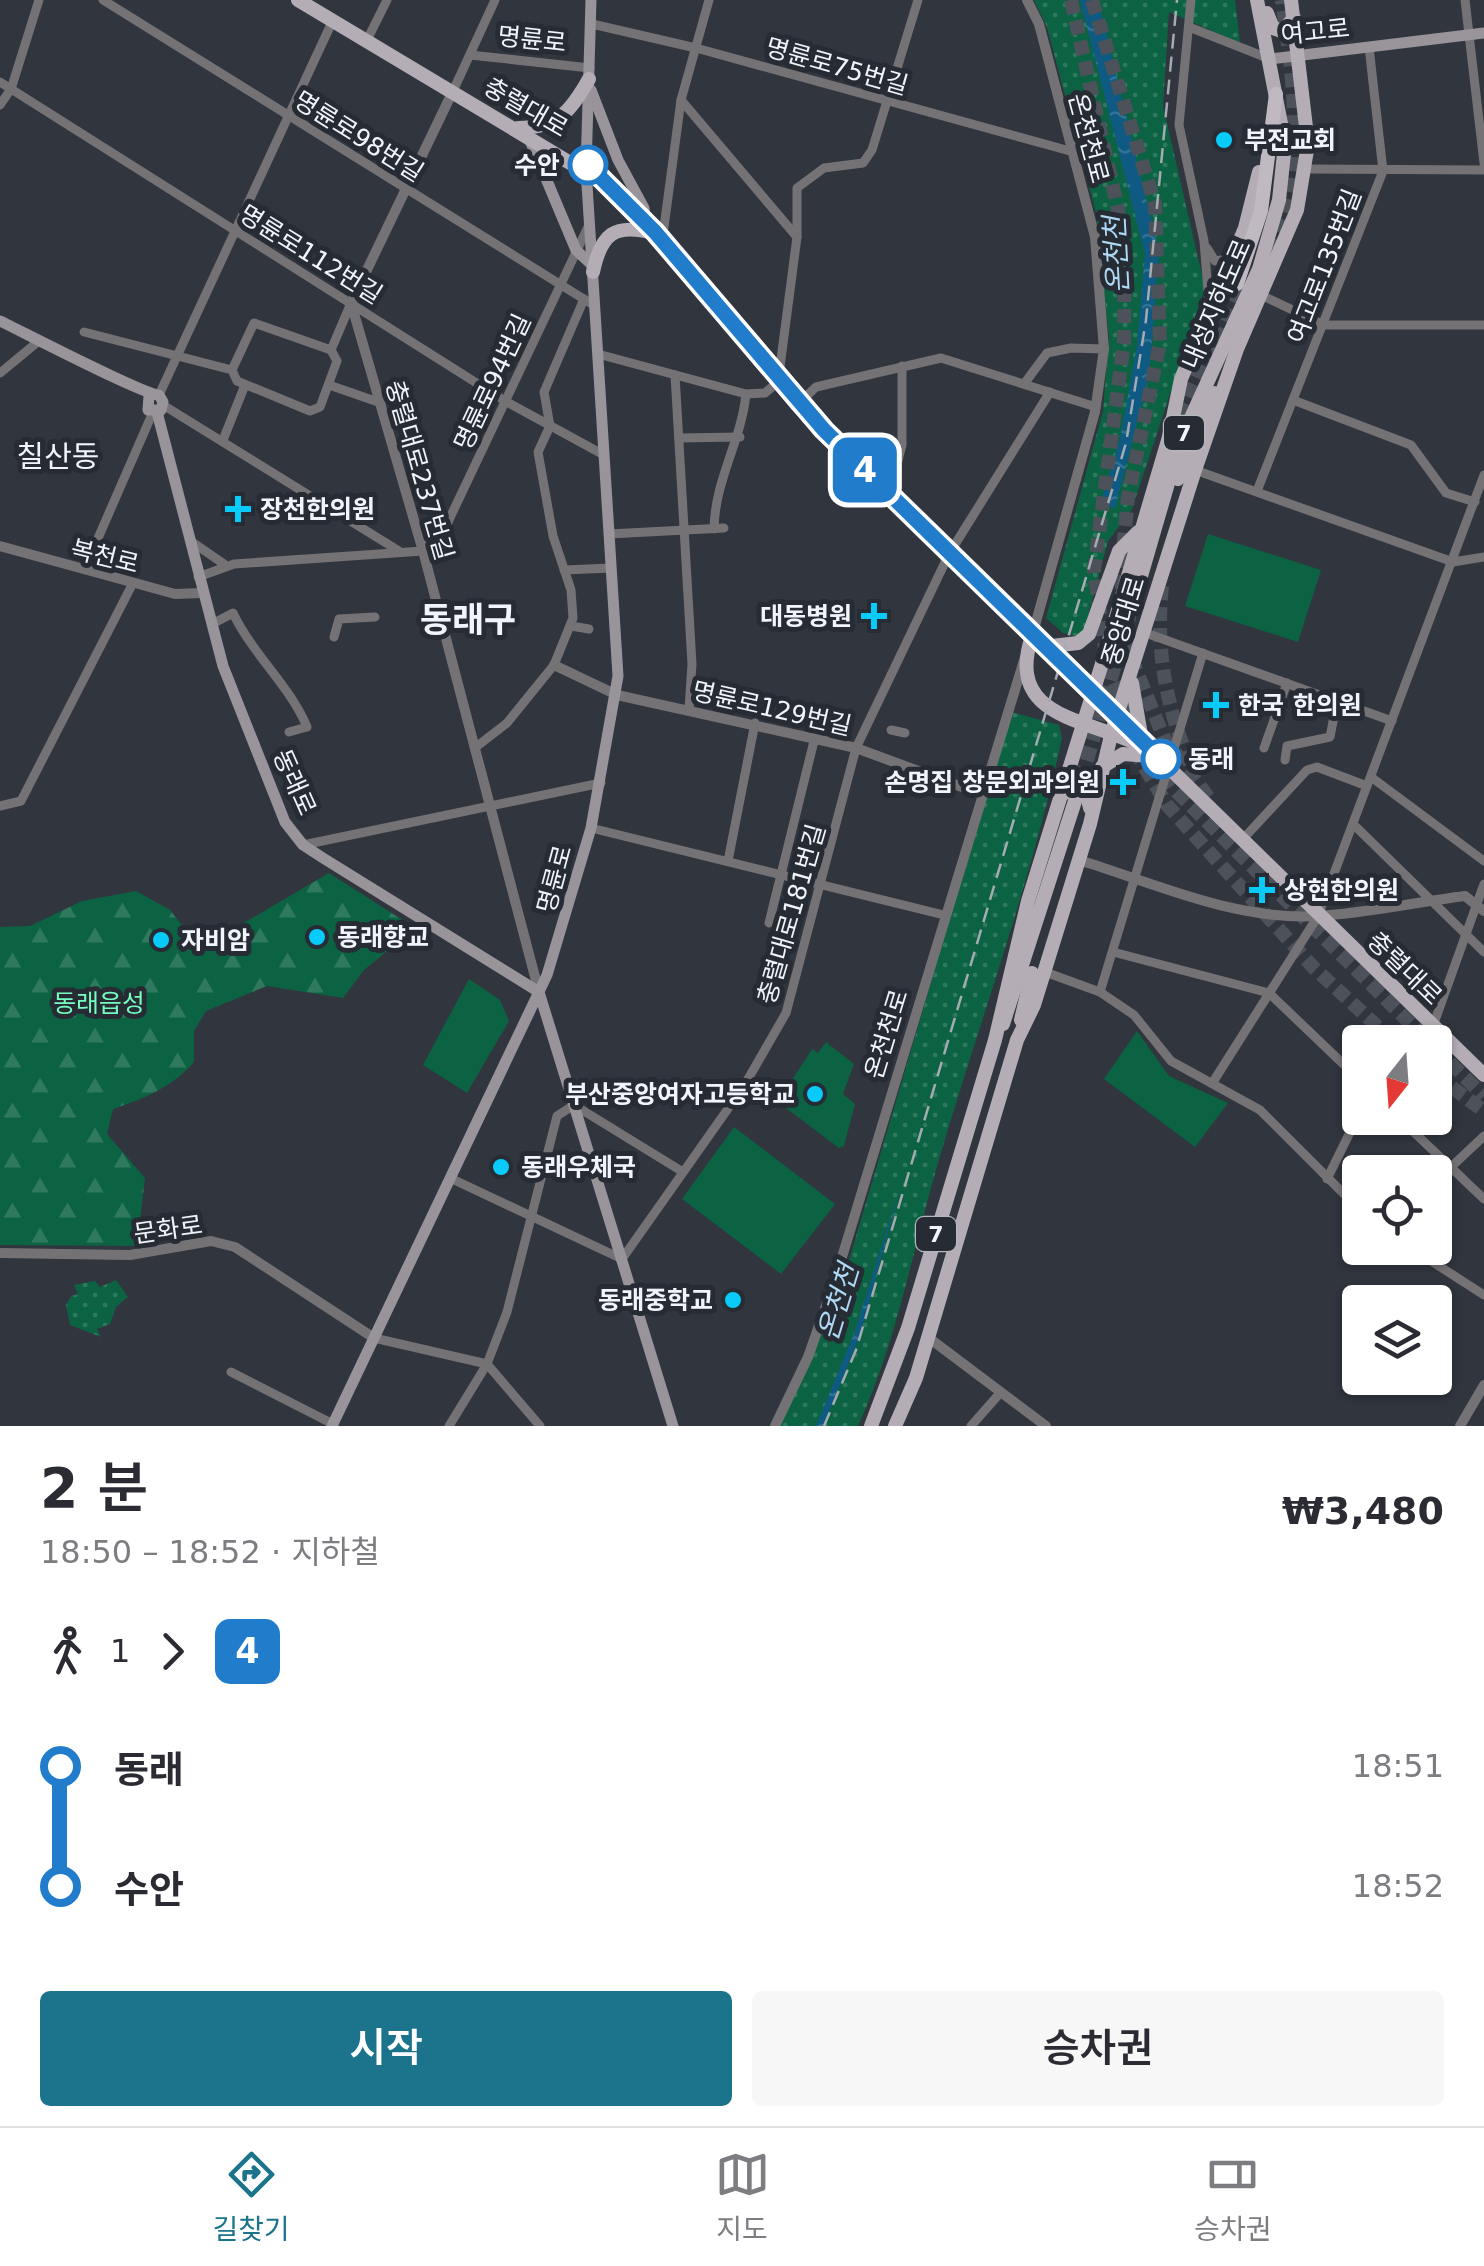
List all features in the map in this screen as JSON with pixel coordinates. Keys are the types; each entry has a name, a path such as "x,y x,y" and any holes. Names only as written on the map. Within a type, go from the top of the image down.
{"highway":[{"path":"1236,284 1262,212 1276,94"}],"main road":[{"name":"충렬대로","path":"298,0 586,168 617,191 797,405 1036,644 1166,761 1432,1025"},
{"name":"명륜로","path":"332,1425 539,992 561,938 601,783 617,695 598,354 590,302 586,168 592,0"},
{"path":"1258,0 1273,28 1282,32 1294,18"},
{"name":"중앙대로","path":"871,1426 908,1328 995,1040 1008,975 1072,802 1084,722 1181,380 1256,192 1276,94 1258,0"},
{"name":"중앙대로","path":"895,1426 929,1338 1018,1040 1045,972 1090,824 1117,715 1195,470 1237,349 1297,210 1306,169 1300,58 1291,0"},
{"name":"여고로","path":"1270,59 1484,34"},
{"path":"589,78 564,117 522,131 576,250 592,269"},
{"path":"589,78 618,160 654,234"},
{"name":"내성지하도로","path":"1237,349 1191,441 1143,584 1180,442 1250,291 1274,222 1285,144 1276,94"},
{"path":"592,269 599,244 609,232 629,228 654,234"},
{"path":"0,321 124,379 156,404"},
{"name":"동래로","path":"156,404 223,666 285,822 303,845 539,992"},
{"path":"1142,528 1119,551 1089,634 1078,643 1036,644 1028,683 1042,705 1112,732 1166,761"},
{"path":"1112,627 1118,644 1129,648 1143,634"},
{"path":"1132,670 1135,714 1143,740"},
{"path":"1102,767 1123,754 1166,761"},
{"path":"1072,802 1070,785 1085,786 1090,824"},
{"name":"7","path":"1025,982 1072,802"},
{"path":"995,1040 1025,982"},
{"path":"1018,1040 1025,982"},
{"path":"539,992 673,1426"},
{"name":"충렬대로","path":"1452,1044 1484,1075"}],"street":[{"path":"0,105 11,89 39,0"},
{"name":"명륜로98번길","path":"103,0 590,302"},
{"path":"367,40 387,0"},
{"path":"331,350 495,0"},
{"path":"654,234 681,100 709,0"},
{"path":"598,354 746,394 765,394 778,382 798,237 798,184 833,164 863,162 890,102 918,0"},
{"name":"온천천로","path":"775,1426 808,1357 835,1280 980,794 1036,644 1096,406 1104,350 1096,237 1039,24 1028,0"},
{"path":"1191,0 1178,125 1204,241 1209,314"},
{"path":"1306,169 1484,167 1464,0"},
{"path":"85,568 332,20"},
{"name":"명륜로75번길","path":"592,24 696,48 1070,151"},
{"path":"1189,27 1270,59"},
{"name":"여고로135번길","path":"1256,492 1383,171 1370,48"},
{"name":"명륜로","path":"470,55 589,78"},
{"name":"명륜로112번길","path":"0,82 505,401 604,455"},
{"path":"681,100 798,237"},
{"name":"명륜로94번길","path":"423,551 447,524 590,224"},
{"path":"1204,241 1215,261 1232,258"},
{"path":"1261,296 1324,325 1484,326"},
{"path":"476,746 507,723 554,665 571,626 574,605 538,452 550,426 544,392 590,302"},
{"name":"충렬대로237번길","path":"351,303 423,551 539,992"},
{"path":"254,323 331,350 337,361 320,407 310,411 237,381 232,370 254,323"},
{"path":"84,332 232,370"},
{"path":"0,373 40,340"},
{"path":"1024,384 1047,353 1071,348 1104,350"},
{"path":"797,405 816,388 941,358 1096,406"},
{"path":"889,496 902,446 902,366"},
{"path":"675,375 692,664 689,709"},
{"path":"224,440 246,385"},
{"path":"329,385 381,403"},
{"name":"충렬대로181번길","path":"622,1258 744,1086 786,1014 856,748 948,554 1050,392"},
{"path":"609,534 719,528 722,470 740,437 746,394"},
{"path":"1293,400 1411,445 1446,493 1475,502"},
{"path":"156,404 224,440 400,552"},
{"path":"679,438 740,437"},
{"path":"1195,470 1452,562 1484,557"},
{"path":"1213,1082 1318,916 1484,475"},
{"path":"192,542 227,565"},
{"name":"복천로","path":"0,546 51,564 85,568 186,596 202,593"},
{"path":"198,577 227,565 423,551"},
{"path":"564,570 611,568"},
{"path":"0,806 20,801 133,583"},
{"path":"212,624 234,613 254,654 300,710 307,727 290,732"},
{"path":"334,637 338,619 374,617"},
{"path":"571,626 589,630"},
{"path":"1143,634 1392,721"},
{"path":"1100,992 1166,761 1204,654"},
{"name":"명륜로129번길","path":"554,665 617,695 856,748 980,794"},
{"path":"1264,748 1287,683"},
{"path":"1286,760 1287,746 1330,737 1337,701"},
{"path":"728,862 755,723"},
{"path":"890,730 905,733"},
{"path":"769,922 815,737"},
{"path":"1243,840 1307,770 1317,767 1369,782 1484,861"},
{"path":"303,845 601,783"},
{"path":"1353,824 1484,952"},
{"path":"591,828 944,915"},
{"path":"1079,860 1200,902 1318,916 1465,896 1480,908"},
{"path":"1433,1025 1466,934 1480,908 1484,884"},
{"path":"1113,952 1268,994 1342,1063"},
{"path":"1045,972 1100,992 1134,1015 1171,1061 1260,1110 1342,1194"},
{"path":"449,1426 487,1364 508,1312 557,1116 574,1104 683,1172"},
{"path":"1327,1180 1349,1135"},
{"path":"1417,1135 1437,1155"},
{"path":"1452,1167 1484,1136"},
{"path":"1452,1169 1484,1198"},
{"path":"450,1178 622,1258"},
{"name":"문화로","path":"0,1253 130,1255 212,1241 236,1246 374,1338"},
{"path":"1439,1265 1484,1295"},
{"path":"374,1338 487,1364 540,1426"},
{"path":"929,1338 1046,1426"},
{"path":"231,1372 332,1425"},
{"path":"1460,1426 1484,1385"},
{"path":"971,1426 1000,1392"}],"green space":[{"path":"1034,0 1235,0 1240,43 1169,12 1163,106 1205,288 1132,509 1108,541 1084,631 1076,636 1063,633 1046,618 1103,411 1109,338 1096,213 1047,27"},
{"path":"1208,534 1321,570 1298,642 1185,606"},
{"path":"1011,712 1059,725 1062,738 1036,844 940,1156 884,1360 858,1426 780,1426 842,1284"},
{"name":"동래읍성","path":"329,873 415,928 364,970 343,998 267,986 206,1011 194,1031 194,1062 157,1091 113,1109 107,1134 145,1178 137,1246 0,1245 0,927 30,926 82,901 136,891 170,910 200,948 230,951 242,944 242,924"},
{"path":"469,979 500,1000 509,1021 467,1093 423,1065"},
{"path":"1137,1031 1169,1076 1228,1103 1195,1147 1104,1079"},
{"path":"826,1042 854,1064 843,1094 855,1104 844,1146 839,1148 778,1102 812,1049 818,1053"},
{"path":"734,1127 835,1204 781,1274 682,1199"},
{"path":"116,1280 128,1297 116,1307 110,1324 97,1329 101,1337 70,1325 66,1305 71,1296 78,1294 74,1285 95,1281 100,1287"}],"water":[{"name":"온천천","path":"1080,0 1098,0 1159,252 1149,377 1115,508 1100,504 1120,439 1137,346 1145,254"},
{"name":"온천천","path":"900,1188 860,1335 823,1426 816,1426 854,1334"}],"tunnel":[{"path":"1071,0 1125,241 1124,343 1094,570 1107,663 1130,723 1175,790 1412,1025"},
{"path":"1092,0 1155,204 1160,343 1128,497 1121,573 1126,645 1164,738 1211,801"},
{"path":"1270,252 1293,157 1291,66 1282,0"},
{"path":"1179,416 1237,284"},
{"path":"1075,801 1139,583"},
{"path":"1162,586 1160,635 1165,682 1194,773"},
{"path":"1134,749 1167,805 1313,967 1376,1025"},
{"path":"1452,1065 1484,1096"},
{"path":"1452,1087 1484,1111"}],"railway":[{"path":"824,1426 856,1350 1126,443 1146,320 1177,0"}],"metro line":[{"name":"4","path":"588,165 655,232 824,430 1161,759"}],"place":[{"name":"부전교회","path":"1224,140"},
{"name":"수안","path":"588,165"},
{"name":"장천한의원","path":"238,509"},
{"name":"대동병원","path":"874,616"},
{"name":"한국 한의원","path":"1216,705"},
{"name":"동래","path":"1161,759"},
{"name":"손명집 창문외과의원","path":"1123,782"},
{"name":"상현한의원","path":"1262,890"},
{"name":"동래향교","path":"317,937"},
{"name":"자비암","path":"161,940"},
{"name":"부산중앙여자고등학교","path":"815,1094"},
{"name":"동래우체국","path":"501,1167"},
{"name":"동래중학교","path":"733,1300"}],"district":[{"name":"칠산동","path":"58,457"},
{"name":"동래구","path":"468,620"}]}
